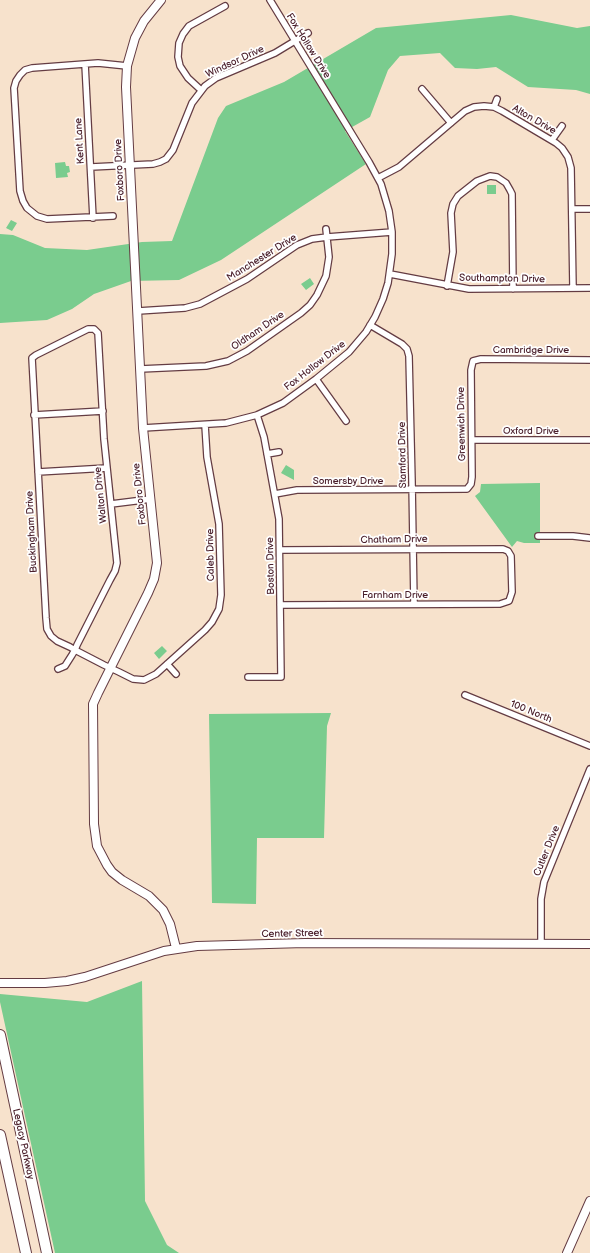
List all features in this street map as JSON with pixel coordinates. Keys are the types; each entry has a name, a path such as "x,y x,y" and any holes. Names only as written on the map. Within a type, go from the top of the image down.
{"highway":[{"name":"Legacy Parkway","path":"0,1035 46,1253"},
{"name":"Legacy Parkway","path":"0,1135 26,1253"}],"street":[{"name":"Foxboro Drive","path":"161,0 147,17 131,48 127,66 126,87 143,428 156,558 155,574 148,593 96,696 92,711 95,840 103,859 112,872 122,880 149,896 163,910 170,924 176,948"},
{"name":"Fox Hollow Drive","path":"143,428 205,425 231,422 257,416 283,403 349,352 370,325 383,299 390,274 392,254 392,232 388,204 378,178 270,0"},
{"path":"201,90 188,78 180,66 178,57 179,43 189,26 225,6"},
{"name":"Windsor Drive","path":"91,167 157,163 163,161 175,148 192,103 201,90 216,78 270,56 308,34"},
{"path":"113,216 47,219 33,214 24,205 20,191 14,84 22,72 29,69 103,63 127,66"},
{"name":"Kent Lane","path":"86,64 93,218"},
{"path":"422,89 451,123"},
{"path":"378,178 399,167 465,111 484,106 494,107 497,99"},
{"name":"Alton Drive","path":"494,107 552,140 562,148 570,161 573,288"},
{"path":"552,140 562,126"},
{"path":"447,286 453,252 451,213 453,204 458,196 477,181 483,177 490,176 503,180 512,194 513,289"},
{"path":"572,209 590,209"},
{"path":"326,229 328,237"},
{"name":"Manchester Drive","path":"138,311 179,309 195,306 247,279 302,243 328,237 392,232"},
{"name":"Oldham Drive","path":"140,369 206,366 228,361 247,351 310,305 317,295 326,276 329,257 328,237"},
{"name":"Southampton Drive","path":"390,274 447,286 477,289 590,288"},
{"name":"Stamford Drive","path":"370,325 402,344 408,353 414,604"},
{"name":"Buckingham Drive","path":"95,330 88,330 32,358 34,415 46,625 54,639 110,668"},
{"name":"Walton Drive","path":"58,670 68,663 117,564 104,438 99,337 95,330"},
{"name":"Cambridge Drive","path":"473,361 481,359 590,360"},
{"name":"Greenwich Drive","path":"470,488 472,477 471,370 473,361"},
{"path":"316,379 346,421"},
{"path":"34,415 103,411"},
{"name":"Boston Drive","path":"248,678 281,678 279,519 263,434 257,416"},
{"name":"Caleb Drive","path":"110,668 130,678 140,680 152,677 209,626 215,618 220,604 221,595 219,524 207,457 205,425"},
{"name":"Oxford Drive","path":"472,440 590,440"},
{"path":"267,454 279,452"},
{"path":"38,472 107,468"},
{"name":"Somersby Drive","path":"274,494 297,490 461,490 470,488"},
{"path":"111,504 151,499"},
{"path":"538,536 573,536 590,538"},
{"name":"Chatham Drive","path":"280,550 500,548 508,551 512,559 512,592 509,601"},
{"name":"Farnham Drive","path":"280,605 500,604 509,601"},
{"path":"168,664 176,674"},
{"name":"100 North","path":"465,695 590,746"},
{"name":"Cutler Drive","path":"541,944 541,899 544,882 590,769"},
{"name":"Center Street","path":"0,983 45,983 67,981 176,948 207,945 295,943 590,944"},
{"path":"567,1253 590,1202"}],"green space":[{"path":"511,15 577,28 590,26 590,94 576,90 528,87 496,67 477,69 455,68 440,53 400,56 388,70 370,117 345,131 366,164 221,260 179,280 131,281 94,294 72,309 47,320 0,323 0,234 13,235 45,248 87,250 142,242 172,241 218,118 226,106 284,82 376,28"},
{"path":"65,162 66,166 69,166 70,172 67,173 68,177 56,178 55,163"},
{"path":"487,185 496,185 496,194 487,194"},
{"path":"11,220 17,223 12,231 6,228"},
{"path":"310,278 314,284 306,290 301,284"},
{"path":"286,465 294,470 294,480 281,473"},
{"path":"540,483 540,543 524,543 517,541 512,547 475,496 480,492 481,484"},
{"path":"162,646 167,651 159,659 154,653"},
{"path":"331,713 327,726 324,838 257,838 256,904 212,903 209,714"},
{"path":"142,981 145,1201 167,1245 179,1253 55,1253 0,1002 0,994 87,1002"}]}
